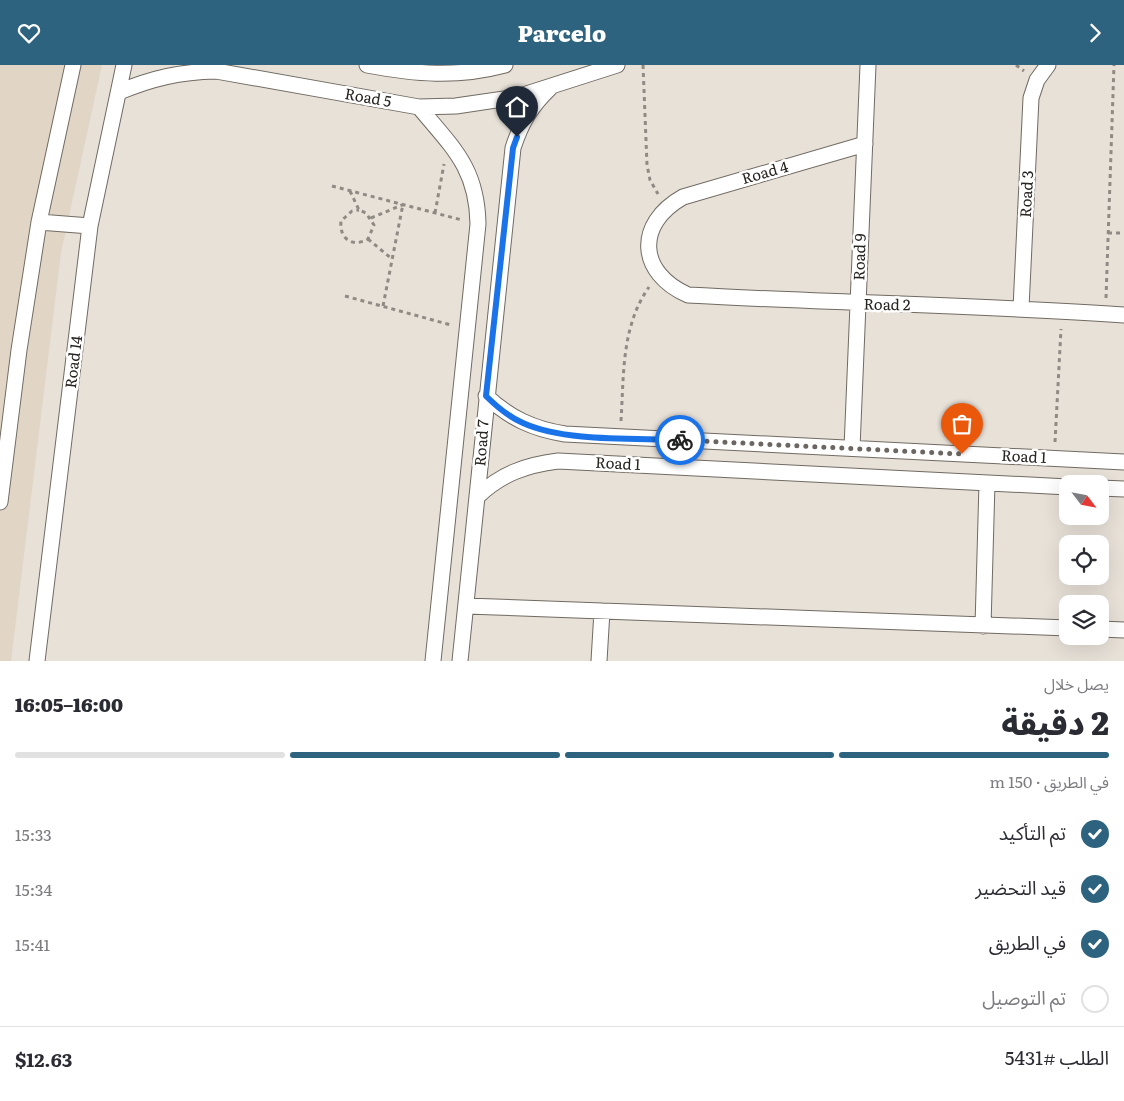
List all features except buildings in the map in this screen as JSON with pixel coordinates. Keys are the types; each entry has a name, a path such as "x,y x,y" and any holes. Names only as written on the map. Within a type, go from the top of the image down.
{"street":[{"path":"0,502 19,350 39,222 74,65"},
{"name":"Road 14","path":"37,661 90,226 124,65"},
{"path":"367,65 416,74 445,75 475,72 505,65"},
{"name":"Road 5","path":"119,92 150,79 183,72 216,71 419,107 491,101 550,88 617,65"},
{"name":"Road 9","path":"852,448 868,65"},
{"name":"Road 3","path":"1021,308 1031,98 1037,81 1048,65"},
{"name":"Road 7","path":"460,661 513,148 520,125 533,105 550,88"},
{"name":"Road 7","path":"419,107 462,159 472,180 478,201 478,224 468,329 433,661"},
{"name":"Road 4","path":"667,206 683,197 865,144"},
{"path":"658,275 650,257 649,239 655,221 667,206"},
{"path":"39,222 90,226"},
{"name":"Road 2","path":"658,275 671,288 688,295 858,304 1021,308 1124,315"},
{"name":"Road 1","path":"486,396 509,415 543,431 565,434 1124,462"},
{"name":"Road 1","path":"478,497 492,483 512,471 535,464 558,461 1059,487"},
{"path":"984,625 987,483"},
{"path":"1109,488 1124,489"},
{"path":"466,606 1059,628"},
{"path":"599,661 602,611"},
{"path":"1109,629 1124,630"}],"path":[{"path":"643,65 646,165 650,180 667,206"},
{"path":"1105,314 1114,65"},
{"path":"435,213 448,142"},
{"path":"332,186 478,224"},
{"path":"350,191 359,210 371,218 374,225 368,239 355,243 348,241 343,235 341,221 352,211 359,210"},
{"path":"371,218 403,204"},
{"path":"383,306 403,204"},
{"path":"1108,233 1124,233"},
{"path":"368,239 392,259"},
{"path":"621,437 625,346 637,308 658,275"},
{"path":"345,296 468,329"},
{"path":"1054,459 1062,311"}],"shaded area":[{"path":"0,65 102,65 61,253 11,661 0,661"}],"way so far":[{"path":"680,440 962,454"}],"route":[{"path":"517,137 513,148 486,396 502,411 522,423 543,431 565,434 680,440"}]}
